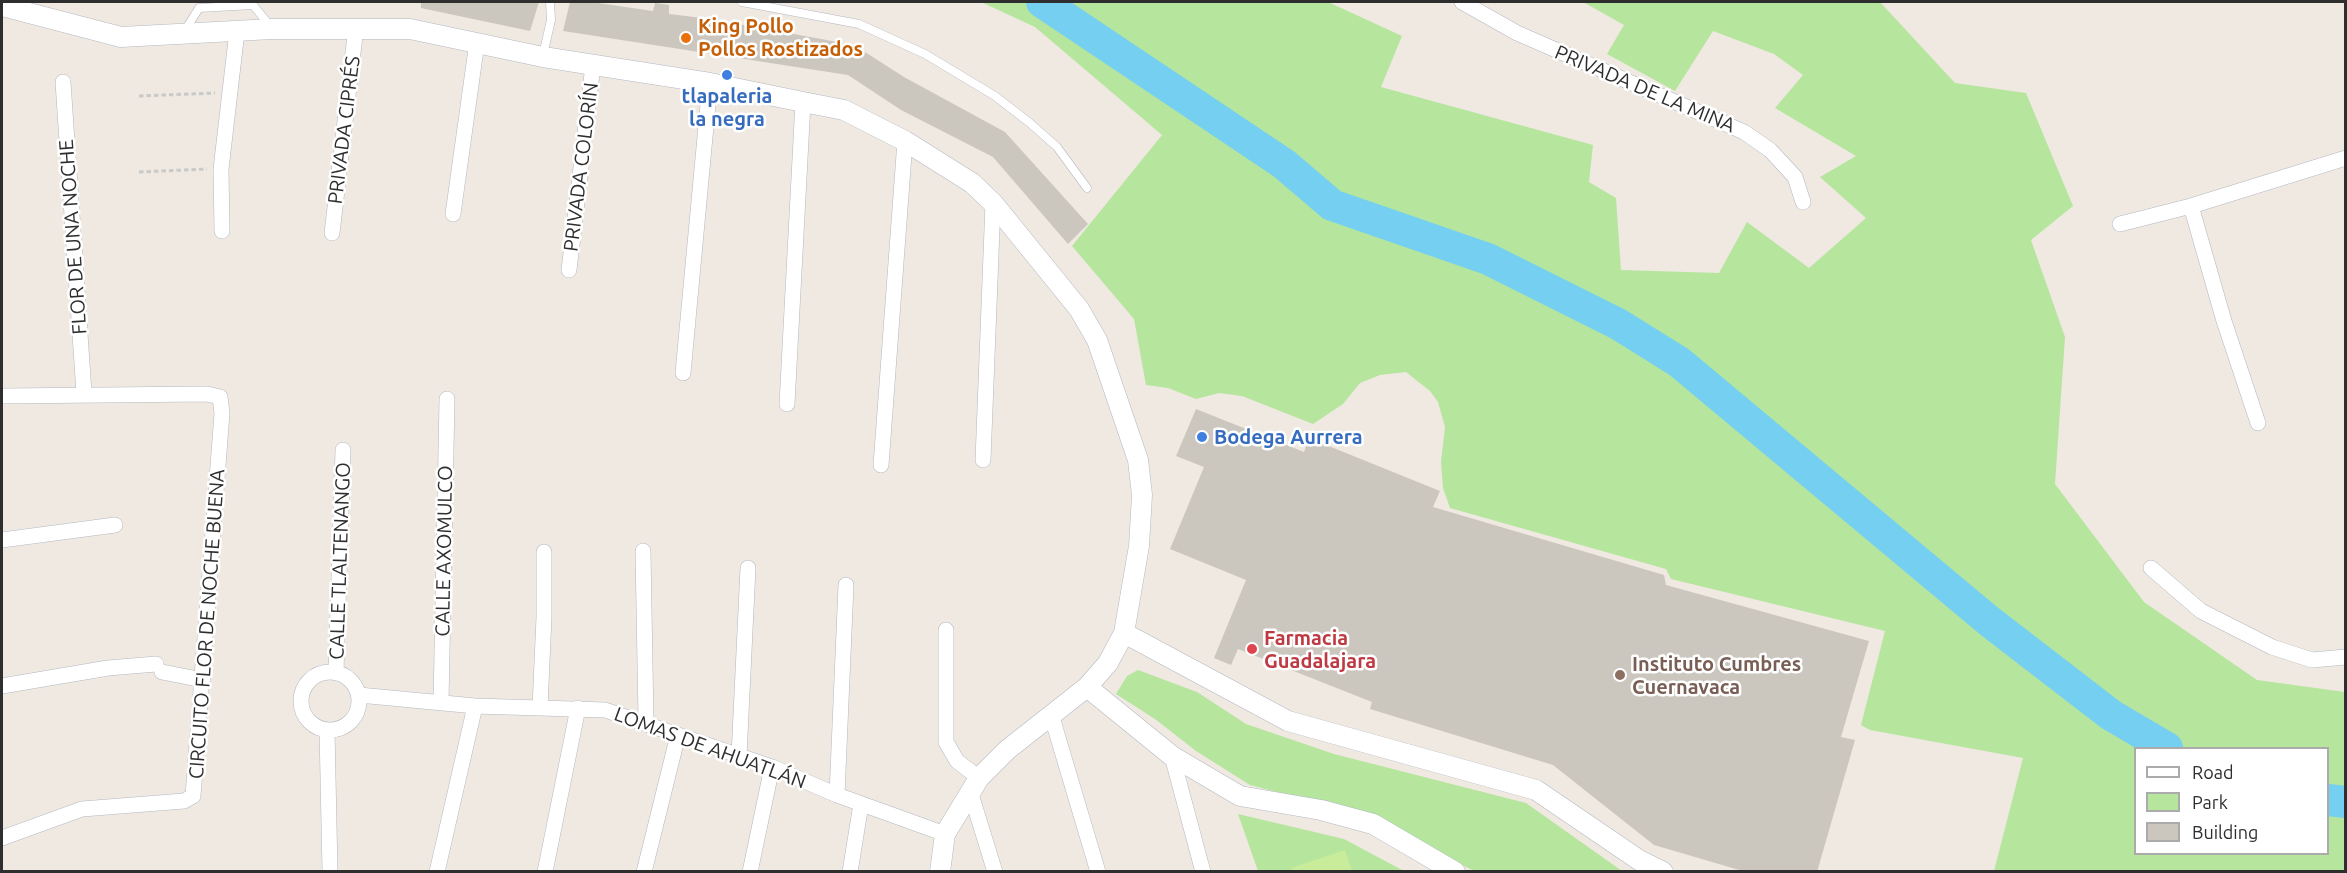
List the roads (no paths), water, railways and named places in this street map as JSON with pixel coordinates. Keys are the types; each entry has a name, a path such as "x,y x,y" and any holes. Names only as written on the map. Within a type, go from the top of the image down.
{"street":[{"name":"PRIVADA DE LA MINA","path":"1462,2 1517,33 1744,132 1770,150 1795,177 1803,202"},
{"path":"2,6 59,23 122,37 272,29 410,28 543,57 710,83 844,110 905,141 972,183 993,203 1079,309 1097,340 1138,460 1142,495 1139,546 1124,633 1108,663 1087,687 1007,750 975,784 945,834 940,872"},
{"name":"PRIVADA CIPRÉS","path":"332,233 357,27"},
{"path":"222,231 221,169 237,31"},
{"path":"453,214 477,42"},
{"name":"PRIVADA COLORÍN","path":"568,270 593,64"},
{"name":"FLOR DE UNA NOCHE","path":"63,82 84,393"},
{"path":"683,373 710,83"},
{"path":"787,404 803,102"},
{"path":"881,465 905,141"},
{"path":"2120,224 2191,206 2346,158"},
{"path":"983,460 993,203"},
{"path":"2191,206 2224,321 2258,423"},
{"path":"2,396 84,393"},
{"name":"CIRCUITO FLOR DE NOCHE BUENA","path":"2,838 82,809 184,801 194,796 222,413 220,397 207,393 84,393"},
{"name":"CALLE AXOMULCO","path":"441,703 447,399"},
{"name":"CALLE TLALTENANGO","path":"336,672 343,450"},
{"path":"2,540 115,525"},
{"path":"643,551 646,722"},
{"path":"540,708 544,552"},
{"path":"739,756 748,568"},
{"path":"2151,568 2201,611 2272,647 2313,660 2346,657"},
{"path":"837,795 846,585"},
{"path":"946,630 946,742 975,784 995,872"},
{"path":"1124,633 1287,721 1536,790 1639,860 1663,872"},
{"path":"2,686 137,665 203,674"},
{"path":"336,672 351,681 358,695 357,713 345,726 327,730 312,725 302,712 300,696 307,682 321,673 336,672"},
{"path":"1087,687 1172,756 1240,795 1321,810 1372,824 1455,872"},
{"name":"LOMAS DE AHUATLÁN","path":"358,695 475,706 604,710 646,722 772,767 837,795 945,834"},
{"path":"437,872 475,706"},
{"path":"545,872 578,708"},
{"path":"1051,714 1098,872"},
{"path":"327,730 330,871"},
{"path":"644,872 678,735"},
{"path":"1172,756 1203,872"},
{"path":"750,872 772,767"},
{"path":"850,872 861,804"}],"lane":[{"path":"543,57 551,20 550,2"},
{"path":"742,2 859,24 925,54 995,96 1030,123 1057,147 1087,188"},
{"path":"183,33 199,8 253,5 272,29"}],"waterway":[{"path":"1042,2 1284,164 1332,205 1488,259 1618,324 1679,362 1989,621 2111,715 2165,747"},
{"path":"2329,800 2346,802"}],"place":[{"name":"King Pollo Pollos Rostizados","path":"686,38"},
{"name":"tlapaleria la negra","path":"727,75"},
{"name":"Bodega Aurrera","path":"1202,437"},
{"name":"Farmacia Guadalajara","path":"1252,649"},
{"name":"Instituto Cumbres Cuernavaca","path":"1620,675"}]}
